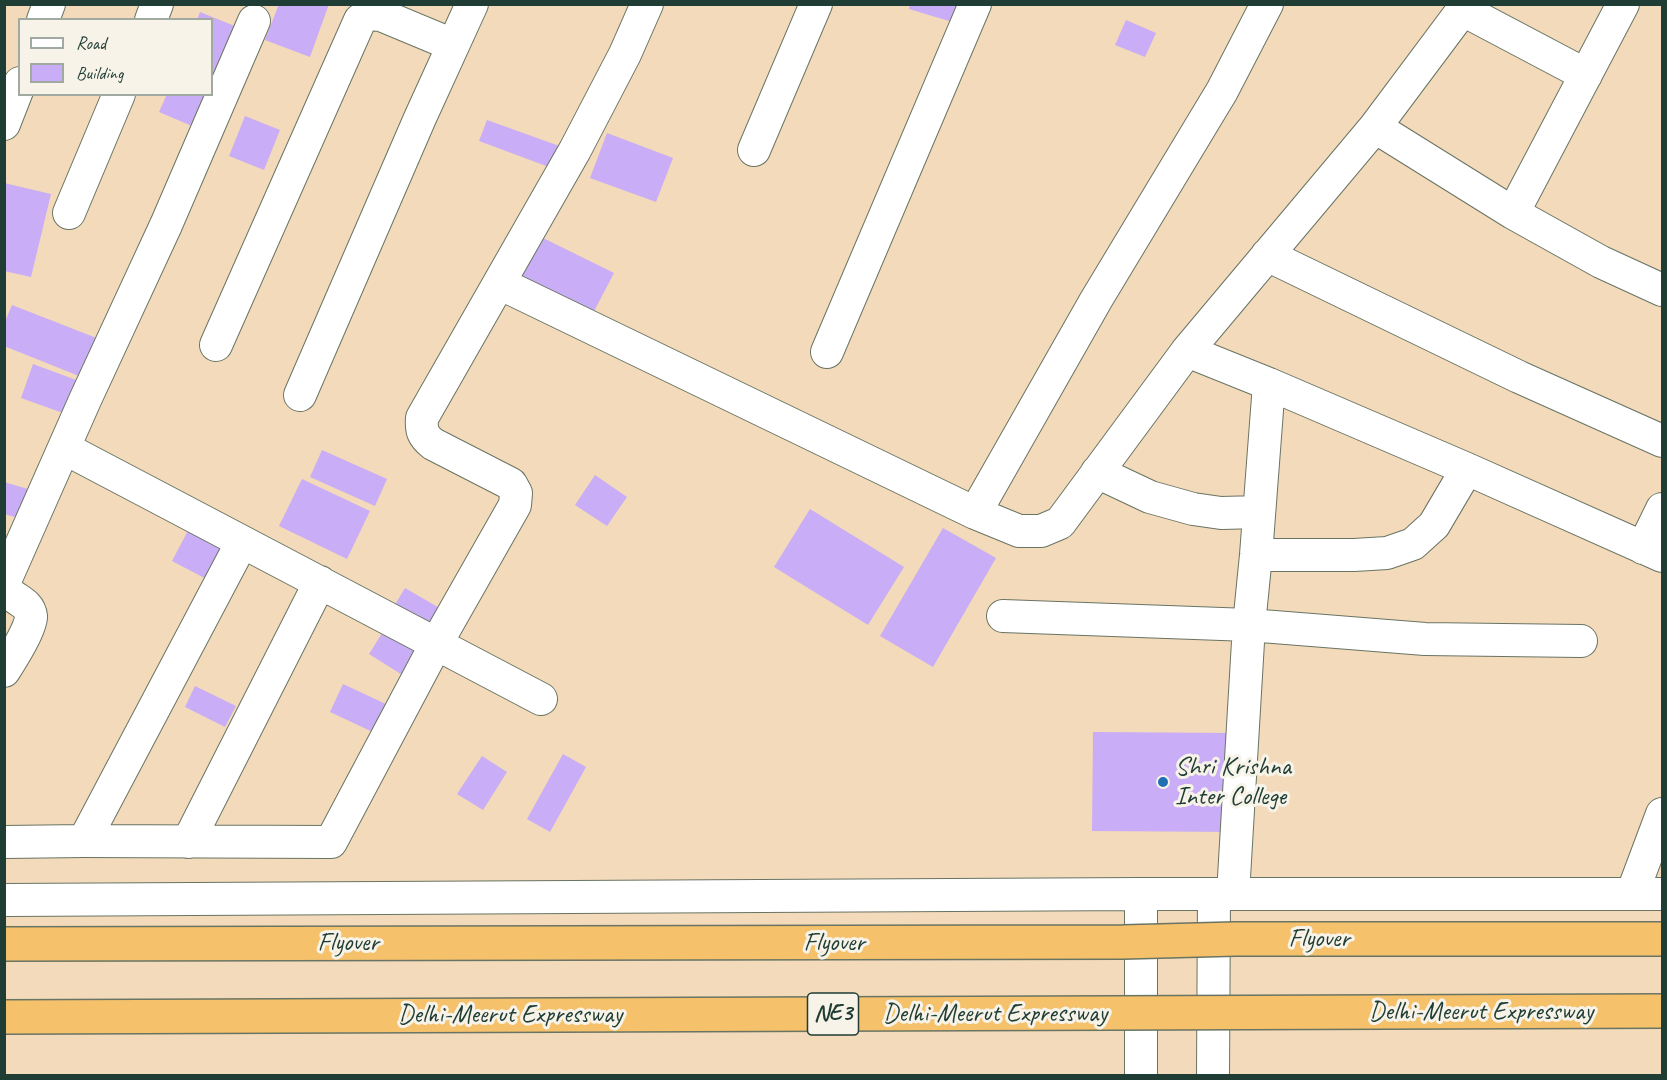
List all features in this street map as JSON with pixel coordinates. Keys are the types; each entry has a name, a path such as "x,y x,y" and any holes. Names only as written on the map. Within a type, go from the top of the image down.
{"highway":[{"name":"Flyover","path":"4,944 1662,939"},
{"name":"Delhi-Meerut Expressway","path":"4,1017 1662,1011"}],"street":[{"path":"152,18 158,4"},
{"path":"300,395 472,4"},
{"path":"4,842 331,842 436,644 515,505 516,493 511,484 433,444 424,437 421,429 422,418 575,150 625,54 647,4"},
{"path":"754,150 816,4"},
{"path":"827,352 975,4"},
{"path":"975,513 1096,300 1222,91 1267,4"},
{"path":"1513,213 1623,4"},
{"path":"499,283 975,513 1019,531 1041,531 1060,524 1187,351 1375,128 1465,7 1586,75"},
{"path":"216,345 360,20 368,14 381,15 453,45"},
{"path":"4,671 29,626 31,616 27,606 7,592 5,581 166,225 254,21"},
{"path":"4,124 18,88"},
{"path":"69,213 118,96"},
{"path":"1375,128 1513,213 1601,262 1662,287"},
{"path":"1267,255 1519,377 1662,441"},
{"path":"1187,351 1467,469 1653,552 1662,509"},
{"path":"1213,1076 1223,894 1256,555 1269,384"},
{"path":"64,448 541,699"},
{"path":"1256,555 1387,553 1413,544 1434,525 1467,469"},
{"path":"1097,472 1150,497 1193,508 1221,513 1259,512"},
{"path":"84,841 242,542"},
{"path":"188,842 320,582"},
{"path":"1003,616 1249,625 1425,639 1581,641"},
{"path":"1632,894 1662,814"},
{"path":"1141,1076 1142,894"},
{"path":"4,900 1142,894 1662,894"}],"building":[{"path":"279,4 329,4 310,57 265,40"},
{"path":"910,4 965,4 959,24 909,9"},
{"path":"200,12 242,29 221,79 213,75 213,18 198,18"},
{"path":"1126,20 1156,33 1145,57 1115,45"},
{"path":"166,96 211,96 199,129 159,112"},
{"path":"245,116 280,130 264,170 229,156"},
{"path":"487,120 565,148 557,170 479,141"},
{"path":"607,133 673,158 656,202 590,178"},
{"path":"4,183 51,194 31,277 4,271"},
{"path":"537,235 614,273 591,317 515,280"},
{"path":"12,305 99,339 84,378 4,346 4,324"},
{"path":"33,364 87,384 74,417 21,398"},
{"path":"322,450 387,479 375,506 310,477"},
{"path":"595,475 627,497 607,526 575,505"},
{"path":"302,479 370,511 347,559 279,526"},
{"path":"4,482 38,492 30,521 4,514"},
{"path":"810,509 904,567 868,625 774,567"},
{"path":"192,523 234,545 214,583 172,561"},
{"path":"943,528 996,558 933,667 880,636"},
{"path":"405,588 448,613 433,639 390,613"},
{"path":"386,627 421,650 404,676 369,654"},
{"path":"343,684 390,706 377,734 330,712"},
{"path":"195,686 236,706 225,727 185,707"},
{"name":"Shri Krishna Inter College","path":"1093,732 1234,733 1234,832 1092,831"},
{"path":"563,754 586,767 550,832 527,819"},
{"path":"482,756 507,772 483,810 457,794"}],"place":[{"name":"Shri Krishna Inter College","path":"1163,782"}]}
